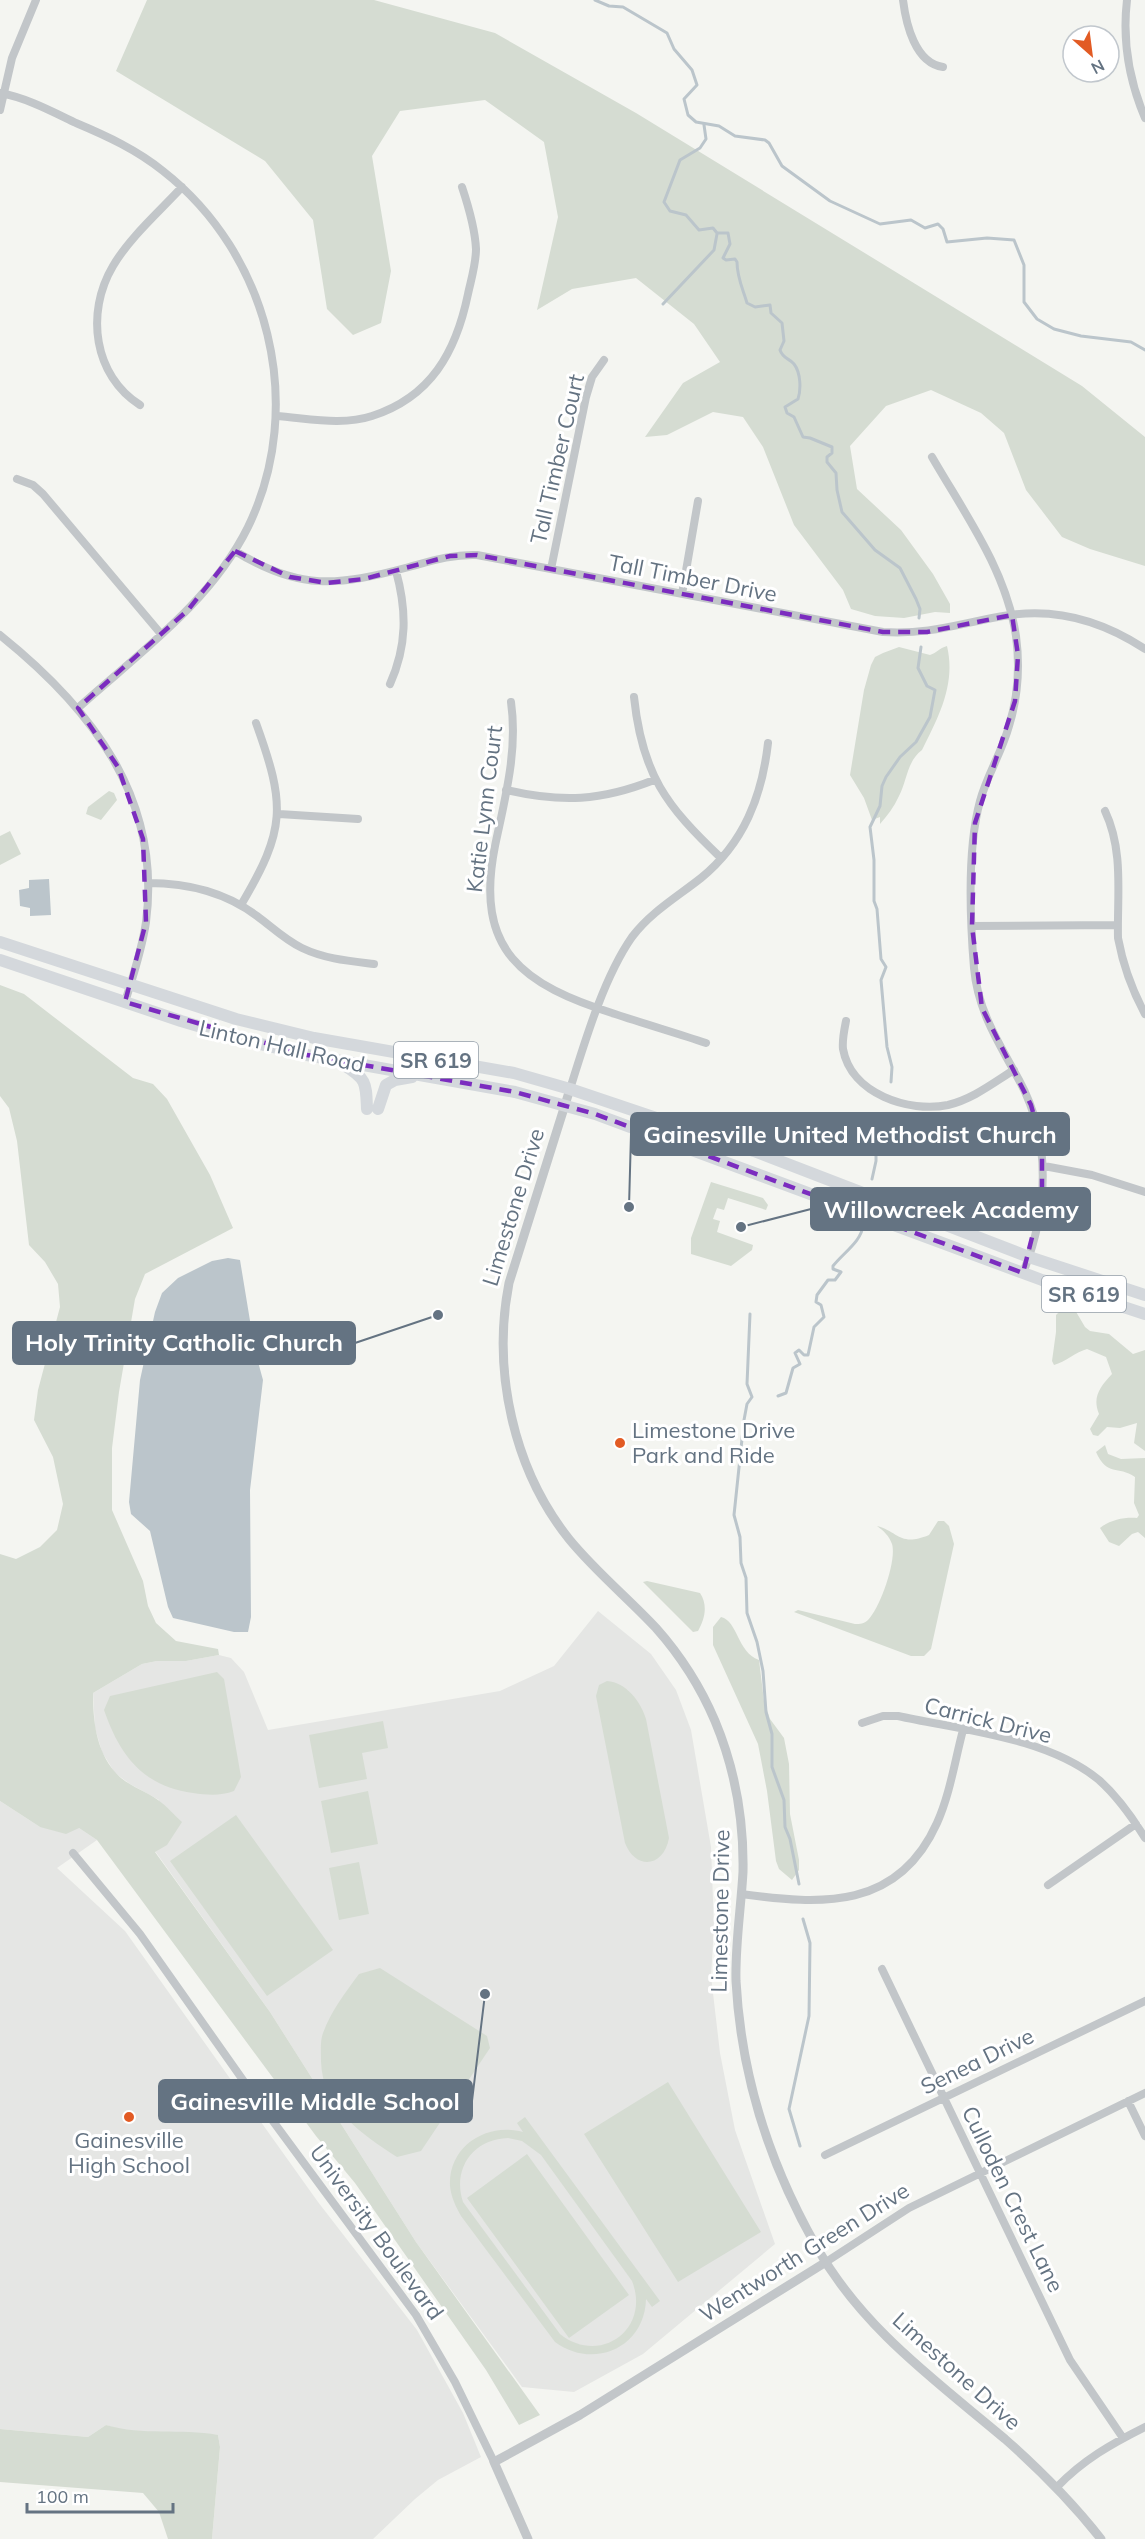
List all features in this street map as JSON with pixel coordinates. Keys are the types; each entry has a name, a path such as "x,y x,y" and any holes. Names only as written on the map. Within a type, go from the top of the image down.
{"main road":[{"name":"Linton Hall Road","path":"0,942 226,1016 307,1036 514,1073 570,1089 754,1152 1029,1257 1145,1295"},
{"name":"Linton Hall Road","path":"0,960 243,1040 338,1061 515,1092 565,1105 725,1161 1023,1273 1145,1314"},
{"path":"338,1061 364,1080 372,1109 388,1083 419,1076"}],"street":[{"path":"0,110 2,93 12,58 36,0"},
{"path":"903,0 909,27 921,53 933,64 943,67"},
{"path":"1127,0 1125,27 1128,61 1145,118"},
{"path":"2,93 29,101 119,142 141,155 182,187 229,243 254,290 270,338 275,376 276,416 271,461 256,510 235,551 206,590 161,634 78,708"},
{"path":"141,405 126,396 114,382 104,363 98,331 101,297 108,275 120,255 182,187"},
{"path":"276,416 339,421 370,417 395,406 418,391 444,364 462,320 475,263 474,230 462,187"},
{"name":"Tall Timber Court","path":"551,569 586,397 592,376 604,360"},
{"path":"932,457 997,570 1012,615 1018,655 1015,700 1009,727 986,781 975,823 972,926 975,971 982,1008 990,1029 1031,1105 1038,1125 1044,1166 1042,1198 1029,1257 1023,1273"},
{"path":"17,479 33,485 43,494 161,634"},
{"path":"682,594 698,501"},
{"name":"Tall Timber Drive","path":"235,551 266,568 308,581 346,582 450,556 465,555 551,569 883,632 945,630 1012,615 1054,613 1114,631 1145,649"},
{"path":"390,684 400,659 404,635 404,607 396,571"},
{"path":"0,635 51,679 78,708 105,744 129,791 143,839 148,884 146,922 141,948 125,1002"},
{"path":"634,697 643,748 654,780 678,813 721,858"},
{"name":"Katie Lynn Court","path":"511,702 514,740 489,885 496,930 512,959 534,979 568,998 706,1043"},
{"path":"241,905 269,853 279,814 275,783 256,723"},
{"path":"570,1089 612,971 634,935 660,908 702,876 733,844 752,812 765,769 768,743"},
{"path":"506,790 552,799 589,799 654,780"},
{"path":"1105,811 1118,855 1118,925 1124,964 1145,1014"},
{"path":"279,814 358,819"},
{"path":"148,884 184,885 204,890 241,905 300,947 329,958 374,964"},
{"path":"972,926 1118,925"},
{"path":"846,1021 842,1040 843,1051 852,1068 872,1089 900,1104 921,1108 950,1104 976,1094 1014,1070"},
{"name":"Limestone Drive","path":"570,1089 508,1282 502,1352 508,1400 517,1437 533,1479 555,1518 591,1563 659,1632 703,1697 725,1752 741,1819 741,1894 736,1979 742,2033 752,2090 774,2159 798,2213 826,2262 849,2294 908,2359 1002,2437 1057,2487 1101,2539"},
{"path":"1044,1166 1092,1175 1145,1192"},
{"name":"Carrick Drive","path":"862,1723 883,1716 898,1716 1039,1748 1070,1761 1099,1780 1119,1802 1145,1838"},
{"path":"741,1894 795,1900 838,1899 871,1890 896,1876 918,1854 938,1821 963,1730"},
{"path":"1048,1885 1136,1824"},
{"name":"University Boulevard","path":"74,1853 140,1934 250,2090 416,2315 455,2382 528,2539"},
{"name":"Culloden Crest Lane","path":"882,1969 1070,2360 1123,2438"},
{"name":"Senea Drive","path":"825,2155 1145,2001"},
{"name":"Wentworth Green Drive","path":"494,2462 580,2415 826,2262 888,2219 1145,2093"},
{"path":"1128,2101 1145,2136"},
{"path":"1057,2487 1091,2456 1145,2427"}],"highlighted area":[{"path":"235,551 290,577 327,583 364,579 450,556 477,555 883,632 927,632 1012,615 1018,655 1015,701 975,823 972,926 982,1008 1031,1105 1042,1145 1042,1198 1023,1273 595,1114 515,1092 307,1055 125,1002 146,922 143,839 118,767 78,708 188,610"}],"shaded area":[{"path":"147,0 374,0 495,33 636,113 1082,386 1145,437 1145,566 1090,549 1062,537 1026,490 1004,433 981,413 931,390 886,406 850,446 857,489 901,530 933,574 950,604 950,613 935,612 904,618 875,616 851,609 843,590 794,525 763,447 743,417 713,412 667,435 645,437 683,383 720,362 694,324 636,278 572,289 537,310 558,217 544,142 485,100 400,111 372,156 391,271 381,323 353,335 327,309 313,220 265,161 116,71"},
{"path":"947,646 948,687 940,712 922,750 910,765 897,800 880,824 880,817 872,820 864,798 850,775 864,690 871,665 875,657 899,647 930,655"},
{"path":"109,791 114,793 117,800 101,820 86,814 88,807"},
{"path":"10,831 21,854 0,865 0,836"},
{"path":"49,879 51,915 30,916 30,908 20,906 19,890 29,888 29,880"},
{"path":"0,985 24,994 133,1078 153,1084 167,1099 210,1175 233,1228 145,1274 135,1299 112,1448 112,1510 143,1581 148,1606 156,1623 176,1641 218,1649 219,1655 186,1661 157,1661 142,1664 93,1693 95,1724 100,1745 119,1777 153,1796 182,1822 167,1845 155,1852 270,2012 416,2242 540,2415 519,2425 486,2370 355,2183 316,2136 97,1840 79,1828 66,1834 40,1827 0,1801 0,1554 16,1559 40,1547 57,1530 63,1504 53,1457 34,1420 38,1390 60,1307 58,1284 45,1262 29,1245 17,1141 9,1108 0,1096"},
{"path":"711,1182 763,1198 768,1205 766,1210 728,1198 724,1210 717,1208 713,1219 720,1221 717,1232 753,1245 752,1250 731,1266 691,1254 691,1238"},
{"path":"228,1258 240,1260 255,1351 263,1380 250,1490 251,1617 248,1632 234,1632 173,1618 168,1607 150,1531 131,1514 129,1502 140,1380 155,1312 162,1293 178,1278 212,1261"},
{"path":"1063,1308 1075,1310 1090,1331 1109,1334 1133,1354 1145,1350 1145,1451 1134,1443 1137,1423 1120,1428 1107,1427 1098,1436 1093,1435 1090,1429 1099,1414 1097,1397 1112,1374 1106,1357 1087,1349 1054,1365 1052,1361 1056,1315"},
{"path":"1105,1445 1108,1454 1121,1459 1145,1458 1145,1538 1138,1532 1132,1534 1119,1546 1109,1542 1100,1528 1117,1520 1137,1518 1139,1515 1134,1503 1135,1477 1104,1465 1096,1452"},
{"path":"938,1521 944,1521 949,1526 954,1544 931,1649 924,1656 911,1656 794,1612 798,1610 855,1624 865,1622 878,1605 892,1561 891,1541 877,1526 912,1540 929,1535"},
{"path":"643,1582 700,1593 705,1612 698,1631 693,1632"},
{"path":"598,1611 651,1654 676,1690 691,1730 711,1847 714,1927 711,1976 720,2053 735,2130 775,2244 643,2354 574,2392 522,2387 416,2242 270,2012 155,1851 159,1800 115,1773 102,1752 95,1728 93,1693 142,1664 157,1661 186,1661 219,1655 231,1658 244,1672 268,1730 500,1691 554,1666"},
{"path":"721,1617 731,1624 746,1650 759,1660 764,1701 770,1719 784,1738 789,1764 790,1814 799,1860 799,1870 792,1880 779,1869 776,1861 758,1744 713,1645 713,1627"},
{"path":"217,1672 224,1679 241,1777 234,1791 203,1794 160,1784 136,1766 118,1741 104,1710 110,1696"},
{"path":"607,1681 620,1685 632,1694 646,1719 669,1838 662,1855 649,1862 636,1858 625,1843 596,1696 599,1685"},
{"path":"383,1721 388,1748 362,1753 367,1779 319,1788 309,1735"},
{"path":"368,1791 378,1844 331,1853 321,1801"},
{"name":"Gainesville High School","path":"0,1801 40,1827 79,1828 97,1840 57,1868 125,1931 318,2202 417,2330 463,2413 481,2457 438,2480 373,2539 212,2539 220,2447 218,2435 125,2431 106,2425 88,2437 0,2429"},
{"path":"236,1815 333,1950 267,1996 170,1861"},
{"path":"359,1862 369,1914 339,1920 329,1868"},
{"path":"380,1968 487,2036 490,2048 421,2151 397,2157 358,2129 336,2106 323,2078 321,2061 323,2033 339,2002 359,1974"},
{"path":"668,2082 761,2232 678,2282 584,2134"},
{"path":"525,2117 660,2301 652,2307 646,2299 643,2316 637,2330 627,2342 614,2349 600,2354 585,2354 570,2350 555,2342 461,2216 451,2194 451,2172 463,2149 472,2140 484,2134 509,2130 523,2132 517,2123","holes":["508,2138 522,2141 541,2155 632,2281 636,2298 634,2314 628,2327 618,2338 605,2344 591,2346 575,2343 560,2334 463,2202 460,2178 468,2158 475,2150 496,2140"]},
{"path":"527,2154 629,2295 569,2338 467,2198"},
{"path":"106,2425 134,2430 218,2435 220,2447 212,2539 168,2539 159,2512 143,2493 0,2482 0,2429 88,2437"}],"waterway":[{"path":"595,0 609,6 623,7 667,33 674,49 692,70 697,85 684,99 688,115 696,122 719,126 735,136 765,140 782,166 830,201 880,224 911,220 925,228 938,224 943,229 947,242 987,238 1014,240 1024,265 1024,302 1037,319 1054,329 1081,336 1131,342 1145,350"},
{"path":"704,125 706,139 700,148 680,160 664,202 670,211 686,215 699,230 713,228 717,233 728,233 730,244 723,258 735,259 737,262 739,278 747,303 755,307 770,305 771,313 782,323 784,341 780,350 794,364 800,382 798,399 785,407 787,413 794,417 803,437 832,447 832,453 827,457 827,462 836,473 842,512 875,550 900,568 920,609 919,618"},
{"path":"663,304 714,250 717,234"},
{"path":"891,1082 892,1067 887,1047 881,980 886,967 881,959 877,909 874,901 874,860 870,827 880,806 882,786 886,777 900,757 916,742 930,717 935,690 927,686 918,668 921,647"},
{"path":"872,1179 876,1148 888,1114"},
{"path":"778,1396 786,1393 793,1368 800,1364 795,1353 799,1350 804,1355 808,1355 814,1327 824,1317 821,1305 816,1302 817,1295 828,1280 835,1280 841,1272 833,1269 833,1266 856,1242 863,1225"},
{"path":"750,1314 747,1384 752,1397 747,1404 744,1420 734,1515 740,1537 741,1563 746,1578 747,1613 757,1642 763,1671 766,1712 772,1734 772,1767 784,1800 785,1827 790,1839 799,1884"},
{"path":"800,2146 789,2109 809,2016 810,1943 803,1919"}],"place":[{"name":"Gainesville United Methodist Church","path":"629,1207"},
{"name":"Willowcreek Academy","path":"741,1227"},
{"name":"Holy Trinity Catholic Church","path":"438,1315"},
{"name":"Limestone Drive Park and Ride","path":"620,1443"},
{"name":"Gainesville Middle School","path":"485,1994"},
{"name":"Gainesville High School","path":"129,2117"}]}
